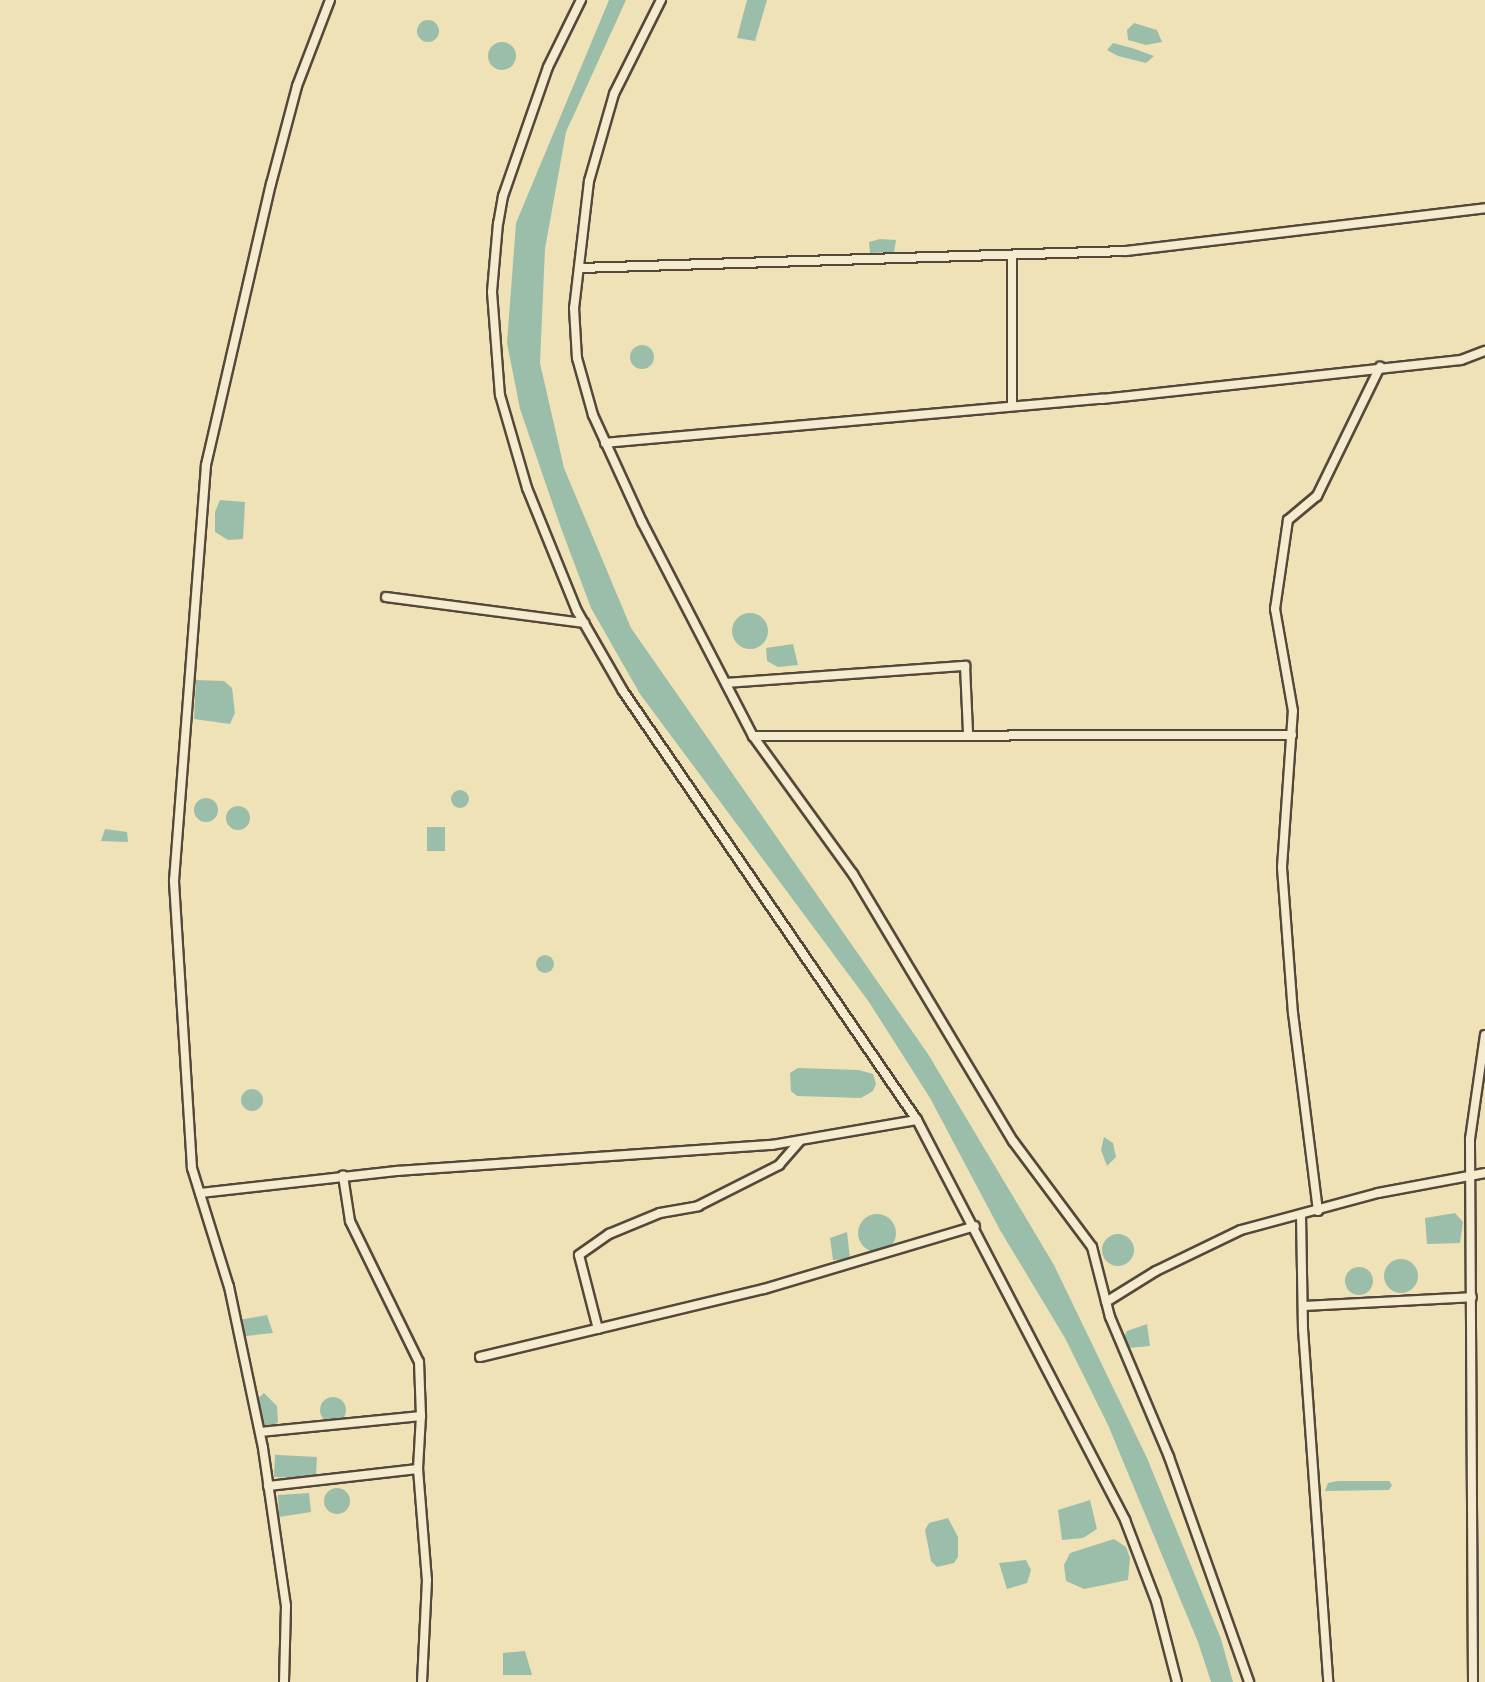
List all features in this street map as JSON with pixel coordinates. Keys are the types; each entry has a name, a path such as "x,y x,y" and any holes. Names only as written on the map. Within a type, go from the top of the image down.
{"street":[{"path":"284,1682 286,1606 260,1432 229,1287 192,1168 174,881 206,465 271,184 297,86 330,0"},
{"path":"581,0 548,67 503,196 492,292 500,395 527,488 584,623 623,691 917,1120 975,1226 1125,1520 1156,1601 1177,1682"},
{"path":"662,0 614,94 589,181 574,308 577,358 606,443 753,736 853,874 1013,1141 1092,1247 1106,1302 1220,1592 1249,1682"},
{"path":"579,268 864,256 1012,256 1126,251 1246,239 1485,208"},
{"path":"1012,256 1012,406"},
{"path":"606,443 825,426 1461,360 1485,351"},
{"path":"1318,1211 1293,1014 1282,867 1293,711 1275,609 1288,520 1317,496 1380,367"},
{"path":"386,597 584,623"},
{"path":"726,683 965,666 968,733"},
{"path":"753,736 968,733 1222,738 1292,735"},
{"path":"1473,1682 1471,1139 1485,1035"},
{"path":"200,1193 344,1176 800,1140 917,1120"},
{"path":"598,1329 579,1255 609,1234 660,1213 698,1206 779,1166 800,1140"},
{"path":"1106,1302 1156,1270 1241,1230 1378,1193 1485,1173"},
{"path":"344,1176 350,1221 419,1363 421,1416 418,1469 427,1580 422,1682"},
{"path":"1301,1215 1303,1306 1328,1682"},
{"path":"480,1357 764,1289 975,1226"},
{"path":"1303,1306 1472,1297"},
{"path":"260,1432 421,1416"},
{"path":"268,1486 418,1469"}],"shaded area":[{"path":"609,0 626,0 566,132 545,249 540,363 564,468 631,628 928,1054 1054,1265 1147,1458 1221,1639 1233,1682 1211,1682 1198,1642 1108,1425 1065,1338 1000,1230 930,1098 869,1002 640,694 591,608 561,528 520,409 507,343 516,223"},
{"path":"747,0 767,0 755,41 737,38"},
{"path":"428,20 436,23 439,31 436,39 428,42 420,39 417,31 420,23"},
{"path":"1134,23 1157,30 1162,42 1146,45 1128,40 1127,30"},
{"path":"502,42 512,46 516,56 512,66 502,70 492,66 488,56 492,46"},
{"path":"1113,43 1154,56 1146,63 1118,56 1107,50"},
{"path":"880,239 896,240 894,252 870,253 869,242"},
{"path":"642,345 651,348 654,357 651,366 642,369 633,366 630,357 633,348"},
{"path":"220,500 245,502 243,539 228,540 215,532 215,512"},
{"path":"750,613 763,618 768,631 763,644 750,649 737,644 732,631 737,618"},
{"path":"793,644 798,665 778,667 767,661 766,648"},
{"path":"196,680 224,681 232,688 235,713 230,724 194,719"},
{"path":"460,790 466,793 469,799 466,805 460,808 454,805 451,799 454,793"},
{"path":"206,798 215,801 218,810 215,819 206,822 197,819 194,810 197,801"},
{"path":"238,806 249,813 250,818 243,829 238,830 227,823 226,818 233,807"},
{"path":"427,827 445,827 445,851 427,851"},
{"path":"105,829 127,832 128,842 101,841"},
{"path":"545,955 551,958 554,964 551,970 545,973 539,970 536,964 539,958"},
{"path":"798,1068 859,1070 873,1074 876,1084 873,1091 861,1098 797,1096 791,1091 790,1073"},
{"path":"252,1089 260,1092 263,1100 260,1108 252,1111 244,1108 241,1100 244,1092"},
{"path":"1104,1137 1113,1143 1116,1157 1107,1166 1101,1150"},
{"path":"1455,1213 1463,1222 1460,1243 1427,1244 1425,1218"},
{"path":"877,1214 890,1220 896,1233 890,1246 877,1252 864,1246 858,1233 864,1220"},
{"path":"847,1232 850,1259 833,1260 830,1238"},
{"path":"1118,1234 1129,1239 1134,1250 1129,1261 1118,1266 1107,1261 1102,1250 1107,1239"},
{"path":"1401,1259 1413,1264 1418,1276 1413,1288 1401,1293 1389,1288 1384,1276 1389,1264"},
{"path":"1359,1267 1369,1271 1373,1281 1369,1291 1359,1295 1349,1291 1345,1281 1349,1271"},
{"path":"267,1315 273,1333 246,1336 238,1331 238,1320"},
{"path":"1147,1324 1150,1346 1128,1348 1123,1338 1127,1331"},
{"path":"264,1393 277,1406 278,1422 272,1428 265,1428 255,1401"},
{"path":"333,1397 342,1401 346,1410 342,1419 333,1423 324,1419 320,1410 324,1401"},
{"path":"275,1455 317,1457 316,1479 274,1477"},
{"path":"1389,1481 1392,1485 1389,1490 1325,1491 1328,1483"},
{"path":"337,1488 346,1492 350,1501 346,1510 337,1514 328,1510 324,1501 328,1492"},
{"path":"309,1493 311,1512 279,1517 278,1495"},
{"path":"1090,1500 1097,1529 1083,1538 1062,1540 1058,1510"},
{"path":"948,1518 958,1537 958,1557 954,1563 937,1567 931,1561 925,1530 929,1523"},
{"path":"1114,1539 1126,1547 1130,1558 1128,1580 1084,1589 1066,1581 1064,1565 1070,1553"},
{"path":"1026,1560 1031,1570 1027,1583 1007,1589 999,1563"},
{"path":"525,1651 532,1675 503,1675 503,1653"}]}
